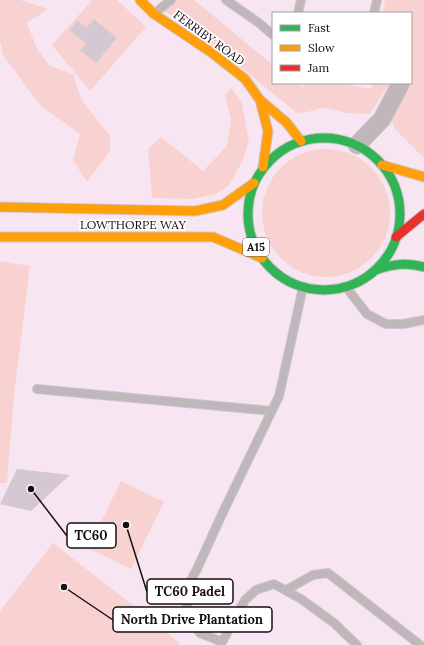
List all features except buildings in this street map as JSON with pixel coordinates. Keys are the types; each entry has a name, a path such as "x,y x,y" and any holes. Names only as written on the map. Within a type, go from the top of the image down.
{"main road":[{"name":"FERRIBY ROAD","path":"140,0 154,14 212,53 246,79 260,100 286,122 301,141"},
{"name":"FERRIBY ROAD","path":"260,100 268,131 263,167"},
{"name":"A15","path":"320,138 339,139 356,145 370,154 382,165 392,181 398,199 400,218 396,237 388,255 376,270 362,280 346,287 325,290 303,287 287,281 273,271 262,258 252,241 248,222 248,202 254,183 263,167 280,151 301,141 320,138"},
{"name":"A15","path":"382,165 424,177"},
{"name":"LOWTHORPE WAY","path":"0,207 195,212 223,205 254,183"},
{"name":"A15","path":"396,237 424,214"},
{"name":"LOWTHORPE WAY","path":"0,236 213,237 262,258"},
{"path":"376,270 390,264 405,263 424,266"}],"street":[{"path":"356,145 382,119 400,84"}],"lane":[{"path":"154,14 171,0"},
{"path":"226,0 272,34"},
{"path":"298,12 301,0"},
{"path":"374,12 377,0"},
{"path":"303,287 279,396 197,569 185,591 188,614 200,633 223,644 245,600 256,590 274,584 301,599 334,623 357,645"},
{"path":"346,287 367,314 386,324 403,324 424,320"},
{"path":"38,389 272,411"},
{"path":"286,590 313,574 328,573 420,645"}],"shaded area":[{"path":"0,0 20,0 48,9 27,23 37,49 50,66 73,74 82,101 110,136 110,151 87,182 73,160 80,134 40,105 3,55 0,41"},
{"path":"92,0 117,0 146,27 90,91 52,45","holes":["94,19 117,38 104,54 81,50 88,41 86,29"]},
{"path":"176,0 194,0 272,64 272,84 299,84 303,88 303,84 346,84 371,89 372,84 389,84 370,114 346,113 325,108 297,113 248,73 165,11"},
{"path":"385,0 424,0 424,158 395,129 391,118 410,84 412,84 412,12 383,12"},
{"path":"232,88 242,104 249,140 243,160 229,185 216,194 192,199 152,198 148,149 161,137 203,171 227,146 231,120 225,94"},
{"path":"332,149 356,156 367,163 376,172 385,188 389,200 389,226 383,243 376,254 367,263 356,270 339,276 320,277 296,270 285,263 276,254 269,243 263,226 262,207 269,183 276,172 285,163 296,156 313,150"},
{"path":"0,261 30,266 14,396 7,483 0,483"},
{"path":"121,481 164,502 131,569 88,548"},
{"path":"53,543 162,628 181,645 0,645 0,611"}],"traffic: fast":[{"path":"324,138 346,141 360,147 378,160 391,178 397,192 400,214 397,236 391,250 378,268 360,281 346,287 324,290 302,287 288,281 270,268 257,250 251,236 248,214 251,192 257,178 270,160 288,147 302,141 324,138"},
{"path":"376,270 400,264 424,267"}],"traffic: slow":[{"path":"140,0 154,14 212,53 245,79 260,100 286,122 301,141"},
{"path":"260,100 268,131 263,167"},
{"path":"382,165 424,177"},
{"path":"0,207 195,211 223,205 254,183"},
{"path":"0,237 213,237 262,258"}],"traffic: jam":[{"path":"396,237 424,214"}],"place":[{"name":"TC60","path":"31,489"},
{"name":"TC60 Padel","path":"126,525"},
{"name":"North Drive Plantation","path":"64,587"}]}
